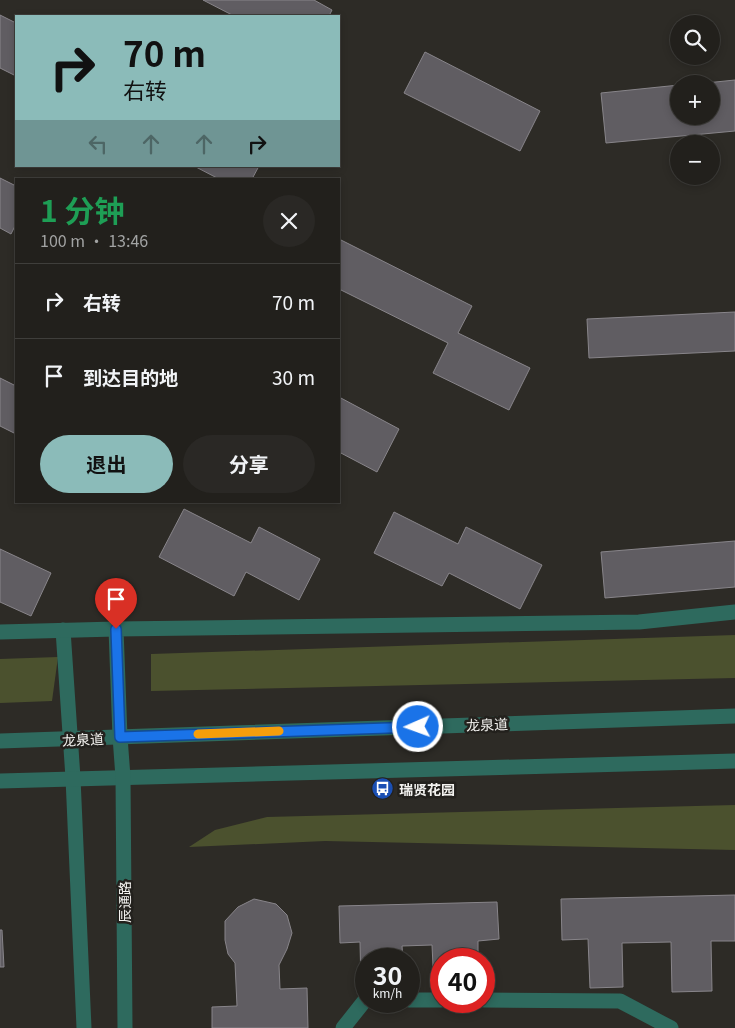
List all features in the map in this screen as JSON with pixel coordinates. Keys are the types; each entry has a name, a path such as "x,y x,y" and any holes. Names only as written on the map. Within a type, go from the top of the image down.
{"street":[{"path":"0,632 639,622 735,612"},
{"name":"辰通路","path":"116,629 123,777 125,1028"},
{"path":"63,630 73,778 84,1028"},
{"name":"龙泉道","path":"0,741 735,716"},
{"path":"0,781 735,761"},
{"path":"495,1000 620,1001 671,1028"},
{"path":"343,1028 355,1013"}],"green space":[{"path":"735,635 735,678 151,691 151,654"},
{"path":"58,657 52,701 0,703 0,659"},
{"path":"735,805 735,850 325,841 189,847 215,830 267,817"}],"building":[{"path":"203,0 314,0 332,10 330,15 232,15"},
{"path":"0,15 15,22 15,76 0,68"},
{"path":"425,52 540,111 520,151 404,93"},
{"path":"735,80 735,131 670,135 670,137 606,143 601,93 670,86 670,125 720,125 720,82"},
{"path":"196,167 258,167 253,178 217,178"},
{"path":"0,178 15,186 15,226 11,234 0,228"},
{"path":"340,240 472,306 458,333 530,368 509,410 433,373 448,343 340,289"},
{"path":"735,312 735,351 589,358 587,319"},
{"path":"0,378 15,386 15,434 0,426"},
{"path":"340,398 399,429 377,472 340,453"},
{"path":"184,509 251,543 259,527 320,559 299,600 246,572 234,596 159,557"},
{"path":"394,512 458,544 466,527 542,565 520,609 449,573 442,586 374,553"},
{"path":"735,541 735,587 605,598 601,552"},
{"path":"0,549 51,573 31,616 0,602"},
{"path":"735,895 735,941 711,941 712,991 672,992 671,942 622,943 623,987 590,988 588,939 562,940 561,899"},
{"path":"254,899 276,904 287,915 292,933 279,965 280,989 307,988 308,1028 212,1028 212,1007 237,1006 235,963 228,954 225,940 225,921 238,907"},
{"path":"497,902 499,939 478,941 478,948 432,948 432,945 402,946 402,948 360,948 360,942 340,943 339,906"},
{"path":"0,930 2,930 4,967 0,967"}],"slow traffic":[{"path":"198,734 279,731"}],"place":[{"name":"瑞贤花园","path":"383,789"}],"route":[{"path":"116,629 120,737 418,727"}]}
